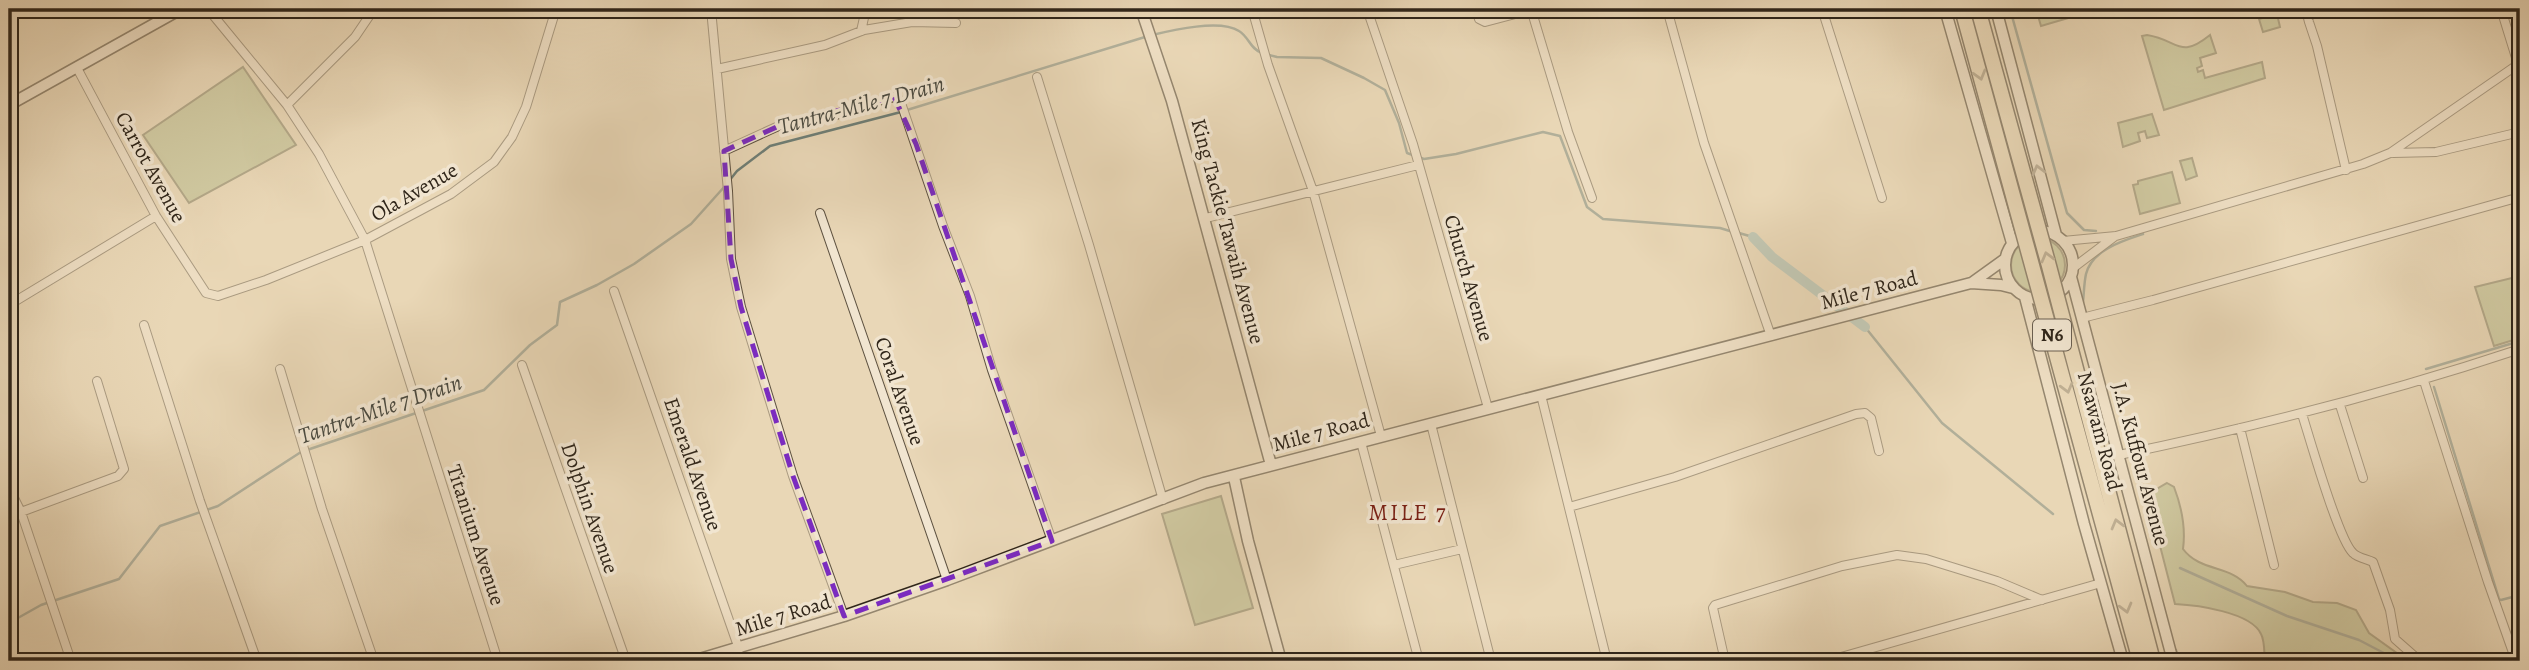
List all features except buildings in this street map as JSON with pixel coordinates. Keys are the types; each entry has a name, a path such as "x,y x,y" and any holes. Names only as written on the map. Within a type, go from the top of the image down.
{"highway":[{"name":"Nsawam Road","path":"1962,9 2140,661"},
{"name":"Nsawam Road","path":"1978,9 2153,661"}],"street":[{"path":"9,106 181,9"},
{"name":"Titanium Avenue","path":"208,9 287,104 319,155 365,240 498,661"},
{"path":"287,104 355,37 374,9"},
{"name":"Ola Avenue","path":"197,281 206,293 219,296 365,240 451,194 494,162 512,137 526,107 556,9"},
{"path":"711,9 728,191 731,259 741,307 793,477 844,616"},
{"path":"861,31 866,9"},
{"name":"King Tackie Tawaih Avenue","path":"1141,9 1206,218 1271,465"},
{"path":"1252,9 1268,65 1313,191 1381,436"},
{"name":"Church Avenue","path":"1367,9 1413,144 1488,408"},
{"path":"1476,9 1479,19 1485,22 1532,9 1567,132 1592,198"},
{"path":"1667,9 1704,143 1771,336"},
{"path":"1822,9 1882,198"},
{"path":"1945,9 2012,243"},
{"path":"1996,9 2060,238 2070,251 2072,273"},
{"path":"2325,9 2308,18 2346,170"},
{"path":"2013,288 2006,275 2005,260 2012,243 2025,233 2041,231 2060,238 2116,236 2346,170 2390,153 2519,63 2501,9"},
{"path":"717,69 825,45 861,31 912,22 956,23"},
{"name":"Carrot Avenue","path":"77,68 156,216 197,281"},
{"path":"1037,77 1163,500"},
{"path":"724,151 783,124 836,115 888,98 900,100 970,296 992,370 1052,541"},
{"path":"2390,153 2436,152 2520,132"},
{"path":"1206,218 1417,162"},
{"path":"2082,318 2520,198"},
{"name":"Coral Avenue","path":"820,213 947,580"},
{"path":"9,304 156,216"},
{"path":"1971,283 2001,285 2013,288 2025,296 2043,299 2060,292 2072,273 2116,236"},
{"path":"1971,283 2005,260"},
{"name":"J.A. Kuffour Avenue","path":"2072,273 2173,661"},
{"name":"Mile 7 Road","path":"693,661 844,616 1204,483 1971,283"},
{"name":"Emerald Avenue","path":"614,291 739,649"},
{"path":"2025,296 2123,661"},
{"path":"144,325 205,516 257,661"},
{"path":"2119,455 2340,405 2520,349"},
{"name":"Dolphin Avenue","path":"522,365 626,661"},
{"path":"280,369 322,509 374,661"},
{"path":"21,512 118,476 124,469 97,381"},
{"path":"2424,381 2516,661"},
{"path":"1541,395 1607,661"},
{"path":"2340,405 2363,478"},
{"path":"1569,507 1675,477 1856,414 1865,413 1871,418 1879,451"},
{"path":"2302,414 2348,547 2373,562 2390,610 2395,639 2420,661"},
{"path":"1431,424 1491,661"},
{"path":"2240,428 2274,565"},
{"path":"1361,442 1419,661"},
{"path":"1234,477 1248,541 1281,661"},
{"path":"9,488 21,512 71,661"},
{"path":"1394,565 1462,549"},
{"path":"1725,661 1713,608 1715,605 1870,558 1897,555 1926,559 1997,581 2042,600"},
{"path":"1828,661 2101,583"}],"highlighted area":[{"path":"894,97 916,144 1052,541 844,616 793,476 741,307 731,259 724,151 783,124"}],"green space":[{"path":"2036,9 2099,9 2041,26"},
{"path":"2277,14 2280,27 2263,32 2259,19"},
{"path":"2147,35 2185,47 2192,46 2210,35 2216,53 2200,58 2202,66 2197,68 2198,72 2203,70 2205,78 2262,62 2265,78 2164,110 2142,36"},
{"path":"243,67 296,145 189,203 143,135"},
{"path":"2152,114 2159,135 2147,138 2145,131 2138,133 2140,141 2123,147 2118,123"},
{"path":"2192,158 2197,176 2186,180 2180,161"},
{"path":"2172,172 2180,203 2140,214 2133,185 2138,184 2138,181"},
{"path":"2038,238 2057,246 2065,265 2057,284 2038,292 2019,284 2011,265 2019,246"},
{"path":"2520,276 2520,338 2494,346 2475,287"},
{"path":"2167,483 2174,487 2181,510 2184,525 2183,549 2198,562 2233,575 2247,586 2285,592 2313,602 2337,603 2356,610 2369,633 2408,661 2265,661 2261,634 2246,620 2222,611 2175,604 2149,503 2155,490"},
{"path":"1221,496 1253,608 1195,625 1162,514"}],"waterway":[{"path":"2010,9 2067,213 2084,230 2096,231"},
{"name":"Tantra-Mile 7 Drain","path":"1152,35 1196,27 1220,26 1239,31 1262,53"},
{"name":"Tantra-Mile 7 Drain","path":"907,110 1145,37"},
{"name":"Tantra-Mile 7 Drain","path":"1269,55 1321,58 1385,90 1399,123 1407,153 1424,159 1456,154 1543,132 1560,136 1587,207 1603,219 1720,228 1733,232"},
{"name":"Tantra-Mile 7 Drain","path":"729,181 737,171 770,146 901,112"},
{"name":"Tantra-Mile 7 Drain","path":"307,450 484,390 530,345 557,325 560,302 634,264 691,224 725,186"},
{"name":"Tantra-Mile 7 Drain","path":"1739,233 1753,237"},
{"path":"2083,302 2086,274 2094,259 2109,248 2143,234"},
{"path":"1753,237 1772,257 1865,327"},
{"path":"1865,327 1942,423 2053,514"},
{"path":"2426,369 2520,341"},
{"path":"2434,387 2499,599 2520,595"},
{"name":"Tantra-Mile 7 Drain","path":"9,623 41,605 119,579 160,526 218,506 301,452"},
{"path":"2180,568 2287,616 2359,640 2399,661"},
{"path":"2176,650 2179,661"}],"district":[{"name":"MILE 7","path":"1408,512"}]}
